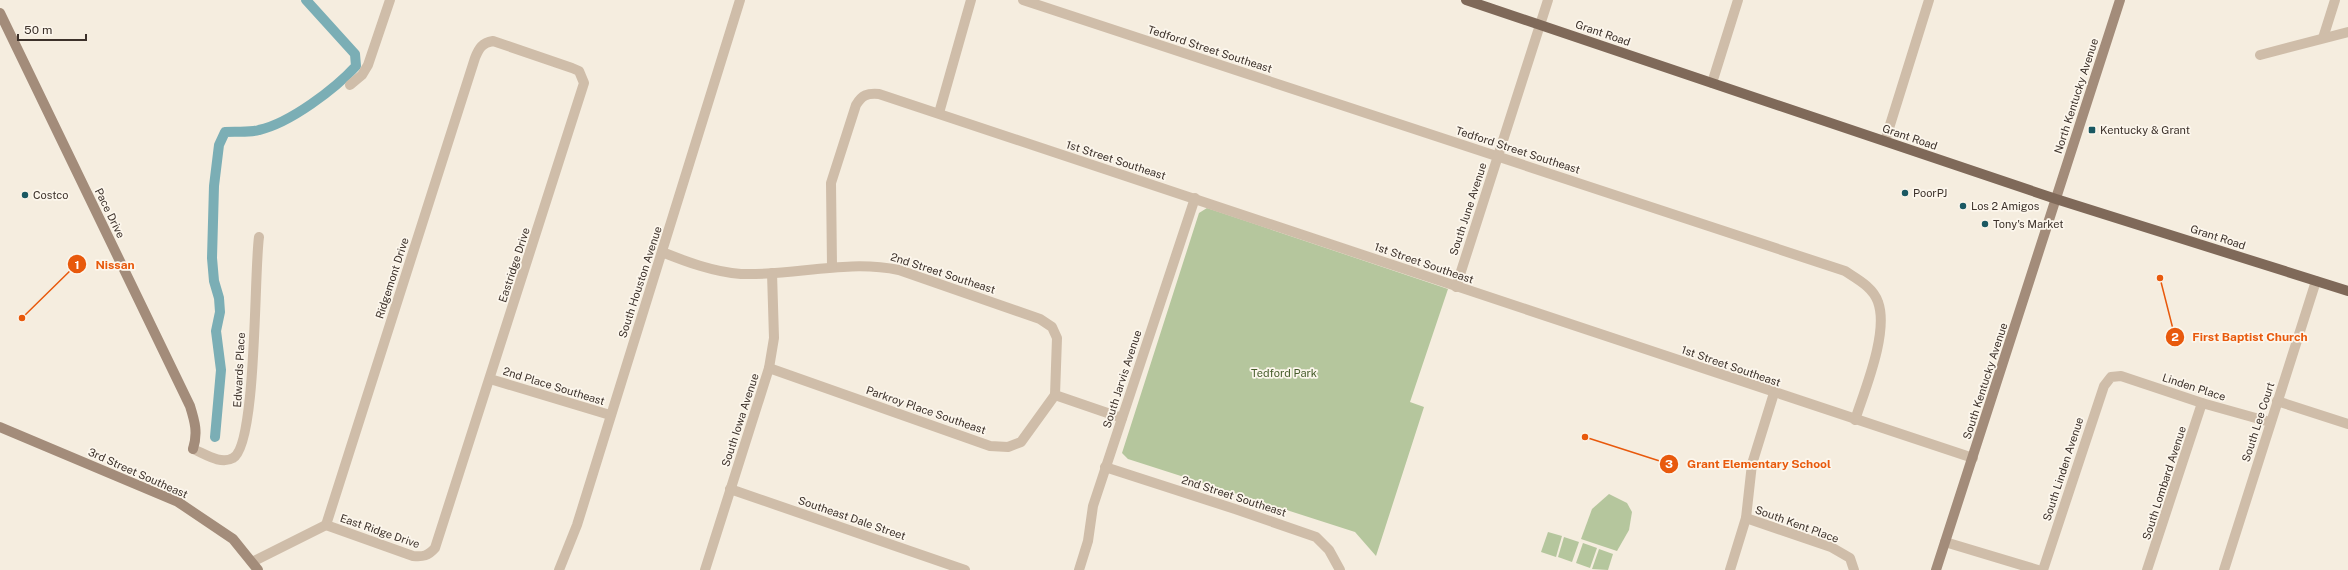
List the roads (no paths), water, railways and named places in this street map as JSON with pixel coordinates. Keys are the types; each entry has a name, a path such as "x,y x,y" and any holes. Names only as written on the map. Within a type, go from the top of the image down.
{"main road":[{"name":"Grant Road","path":"1466,0 2056,199 2348,291"}],"street":[{"path":"350,85 362,75 368,65 390,0"},
{"name":"South Houston Avenue","path":"561,570 577,525 740,0"},
{"path":"939,113 971,0"},
{"name":"Tedford Street Southeast","path":"1023,0 1845,271 1866,285 1878,301 1882,320 1879,340 1855,420"},
{"name":"South June Avenue","path":"1456,287 1548,0"},
{"path":"1712,83 1738,0"},
{"path":"1885,141 1929,0"},
{"name":"North Kentucky Avenue","path":"2056,199 2120,0"},
{"path":"2323,38 2335,0"},
{"name":"Pace Drive","path":"0,13 190,406 196,423 197,438 193,449"},
{"path":"2260,55 2348,32"},
{"name":"Eastridge Drive","path":"426,555 435,548 584,83 579,71 572,68 500,43 487,42"},
{"name":"Ridgemont Drive","path":"326,525 475,58 479,48 487,42"},
{"name":"1st Street Southeast","path":"832,266 831,183 856,105 861,98 867,94 888,96 1456,287 1973,458"},
{"name":"South Jarvis Avenue","path":"1079,570 1088,542 1093,506 1105,467 1195,198"},
{"name":"South Kentucky Avenue","path":"1936,570 2056,199"},
{"name":"Edwards Place","path":"193,449 222,461 234,458 239,452 247,429 252,378 258,237"},
{"name":"2nd Street Southeast","path":"662,252 717,270 740,274 772,273 832,266 877,266 899,270 1040,319 1052,327 1057,338 1055,395"},
{"name":"South Iowa Avenue","path":"705,570 769,368 774,338 772,273"},
{"name":"South Lee Court","path":"2224,570 2316,281"},
{"name":"Parkroy Place Southeast","path":"769,368 990,446 1008,447 1021,442 1055,395"},
{"name":"Linden Place","path":"2111,377 2121,376 2202,403 2270,422"},
{"name":"South Linden Avenue","path":"2043,570 2104,386 2111,377"},
{"name":"2nd Place Southeast","path":"490,379 610,416"},
{"path":"1730,570 1746,518 1752,464 1774,393"},
{"path":"1055,395 1122,418"},
{"path":"2277,401 2348,424"},
{"name":"South Lombard Avenue","path":"2147,570 2202,403"},
{"name":"3rd Street Southeast","path":"0,427 178,502 233,539 255,566"},
{"name":"2nd Street Southeast","path":"1105,467 1316,537 1329,550 1340,570"},
{"name":"Southeast Dale Street","path":"730,489 965,570"},
{"name":"South Kent Place","path":"1746,518 1831,547 1850,558 1854,570"},
{"path":"255,566 326,525"},
{"name":"East Ridge Drive","path":"326,525 412,556 422,557 426,555"},
{"path":"1945,542 2038,570"}],"waterway":[{"path":"215,437 221,370 216,331 220,312 219,298 214,281 212,258 214,186 219,145 225,132 259,130 298,113 324,95 356,66 355,54 306,0"}],"place":[{"name":"Kentucky & Grant","path":"2092,130"},
{"name":"PoorPJ","path":"1905,193"},
{"name":"Costco","path":"25,195"},
{"name":"Los 2 Amigos","path":"1963,206"},
{"name":"Tony's Market","path":"1985,224"},
{"name":"First Baptist Church","path":"2160,278"},
{"name":"Nissan","path":"22,318"},
{"name":"Grant Elementary School","path":"1585,437"}],"park label":[{"name":"Tedford Park","path":"1284,373"}]}
